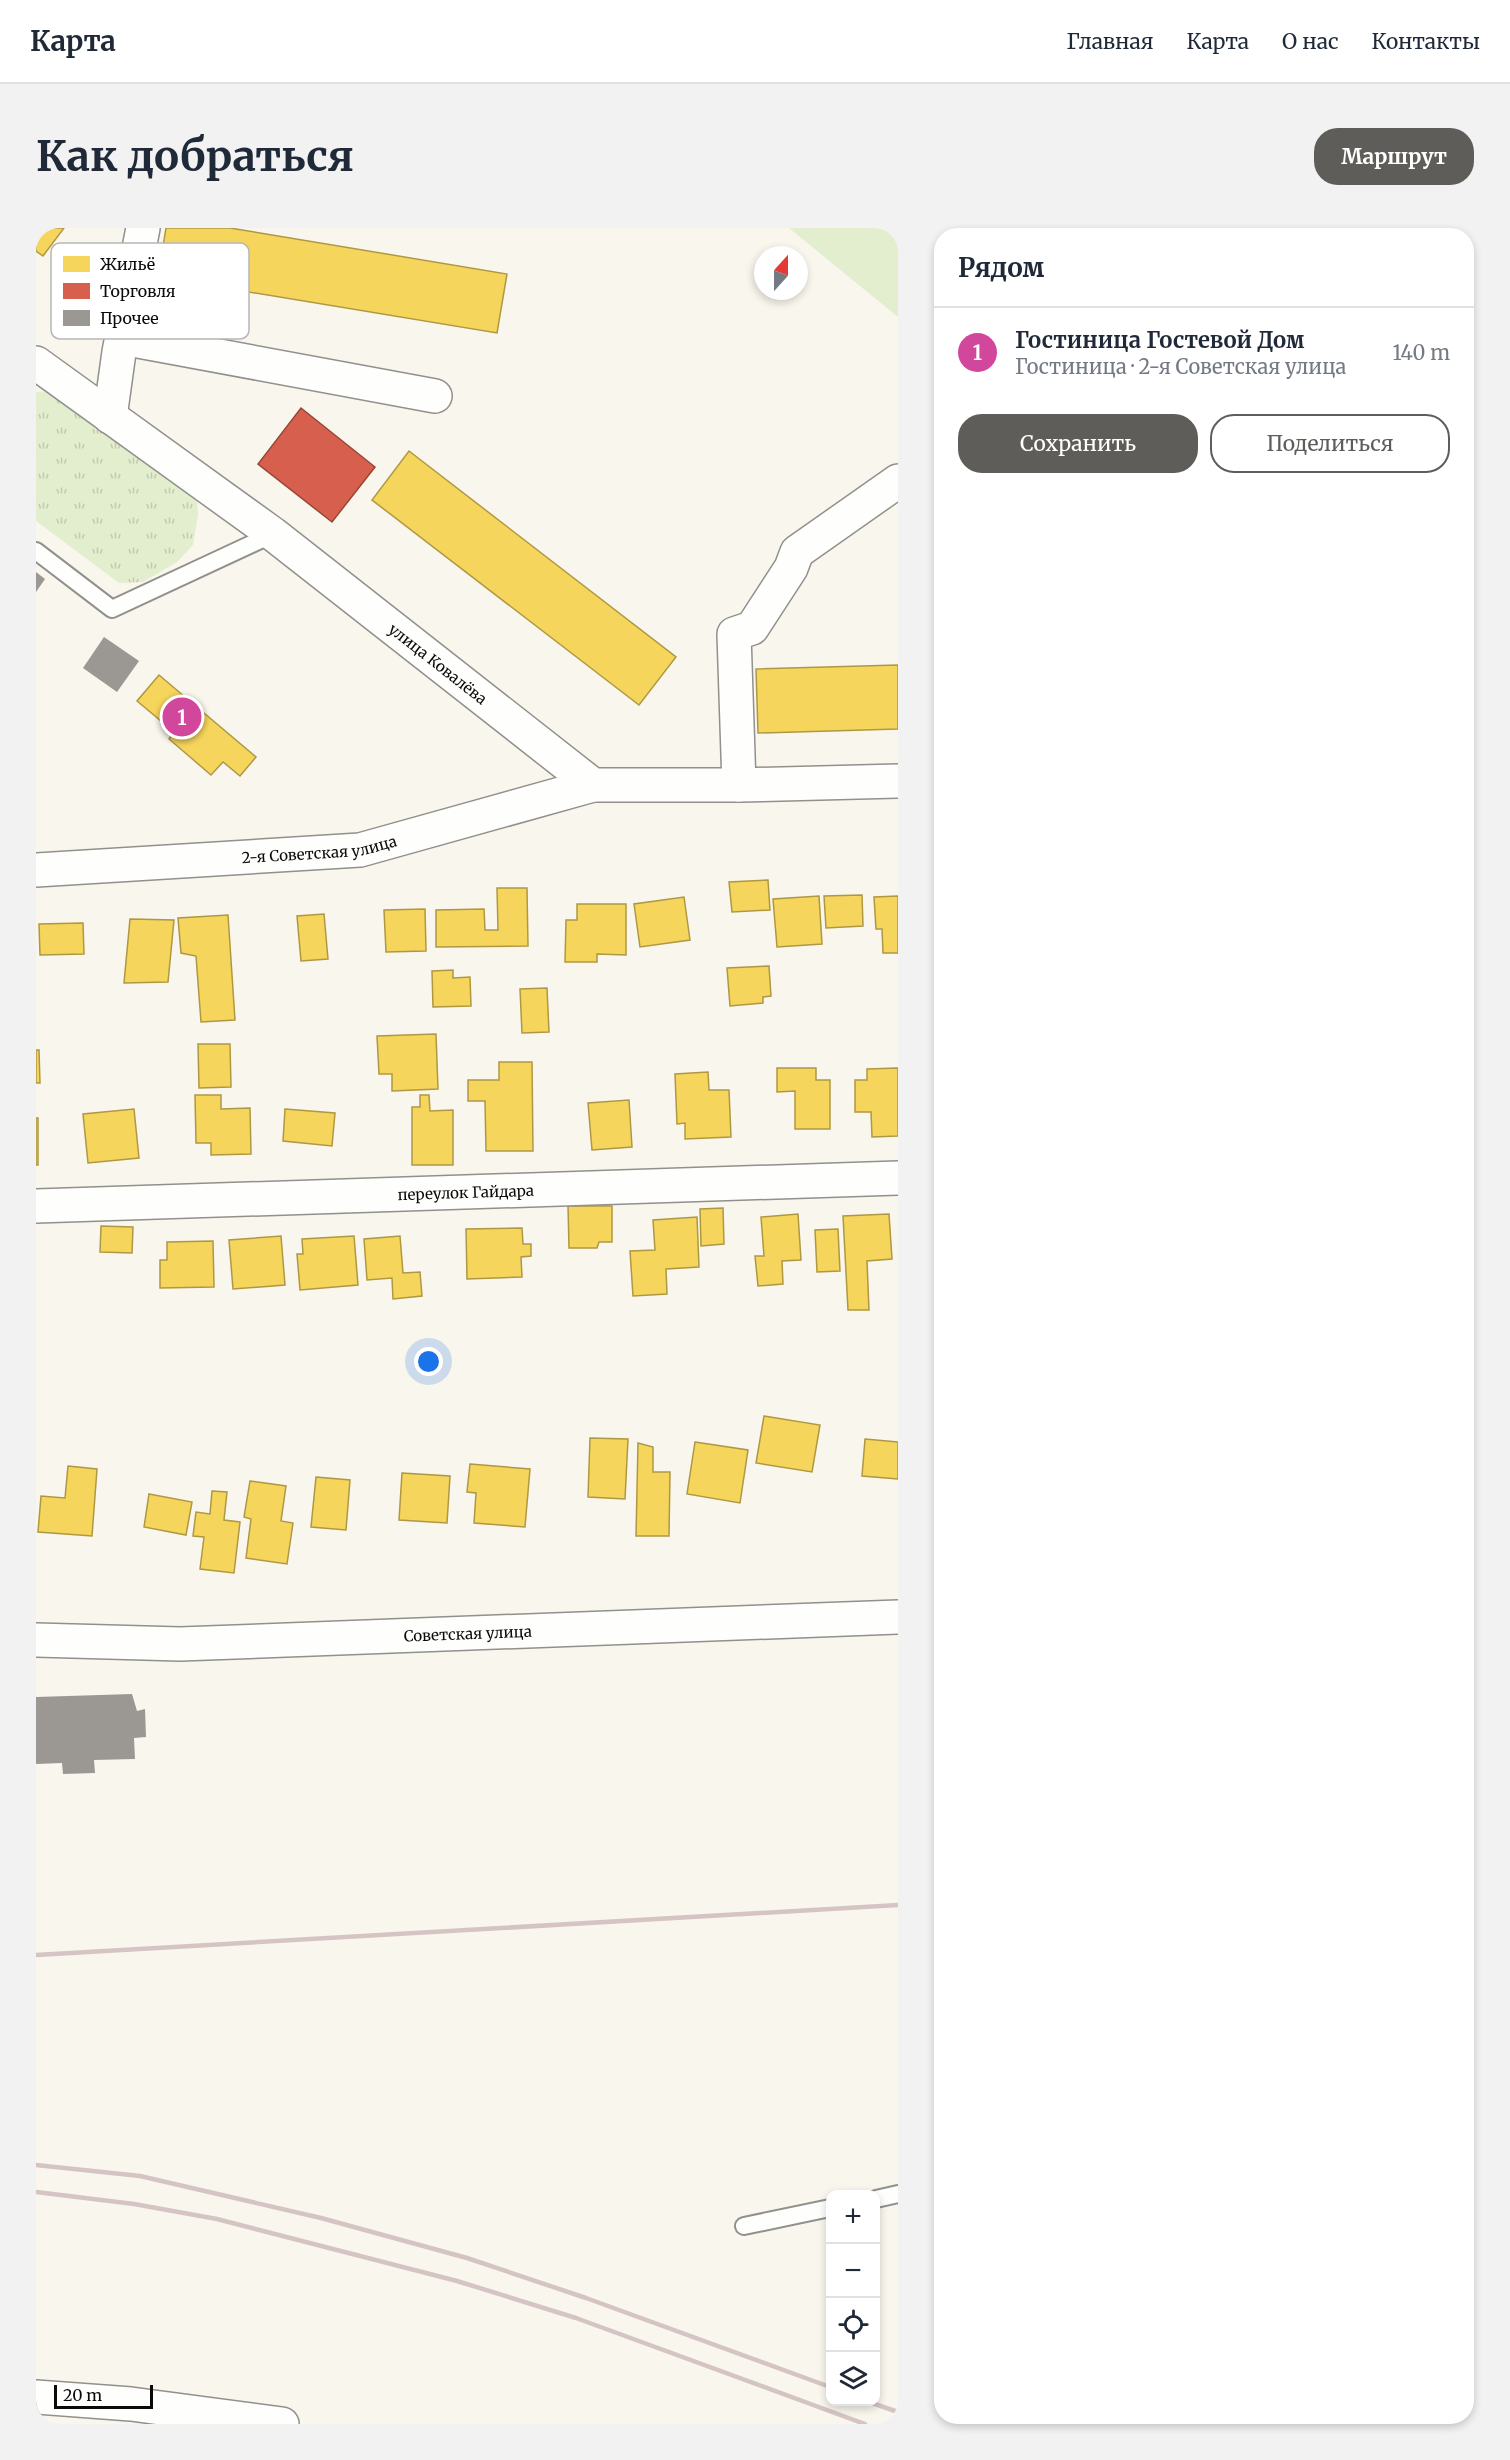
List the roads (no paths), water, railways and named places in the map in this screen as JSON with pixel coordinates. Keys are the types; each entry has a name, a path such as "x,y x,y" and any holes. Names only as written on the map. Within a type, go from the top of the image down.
{"street":[{"path":"140,243 143,228"},
{"path":"110,417 122,339"},
{"path":"127,339 435,396"},
{"name":"улица Ковалёва","path":"36,363 273,534 593,785"},
{"path":"739,785 734,634 752,628 791,568 797,552 898,481"},
{"path":"593,785 739,785 898,781"},
{"name":"2-я Советская улица","path":"36,870 360,850 593,785"},
{"name":"переулок Гайдара","path":"36,1206 898,1178"},
{"name":"Советская улица","path":"36,1640 180,1644 898,1617"},
{"path":"36,2397 131,2404 282,2424"}],"lane":[{"path":"36,550 112,609 273,534"},
{"path":"880,2198 898,2194"},
{"path":"744,2226 826,2209"}],"railway":[{"path":"36,1955 898,1905"},
{"path":"36,2165 140,2176 321,2218 467,2258 586,2298 826,2386"},
{"path":"36,2192 134,2204 217,2219 457,2281 576,2318 865,2424"},
{"path":"880,2406 898,2412"}],"place":[{"name":"Гостиница Гостевой Дом","path":"182,717"}]}
